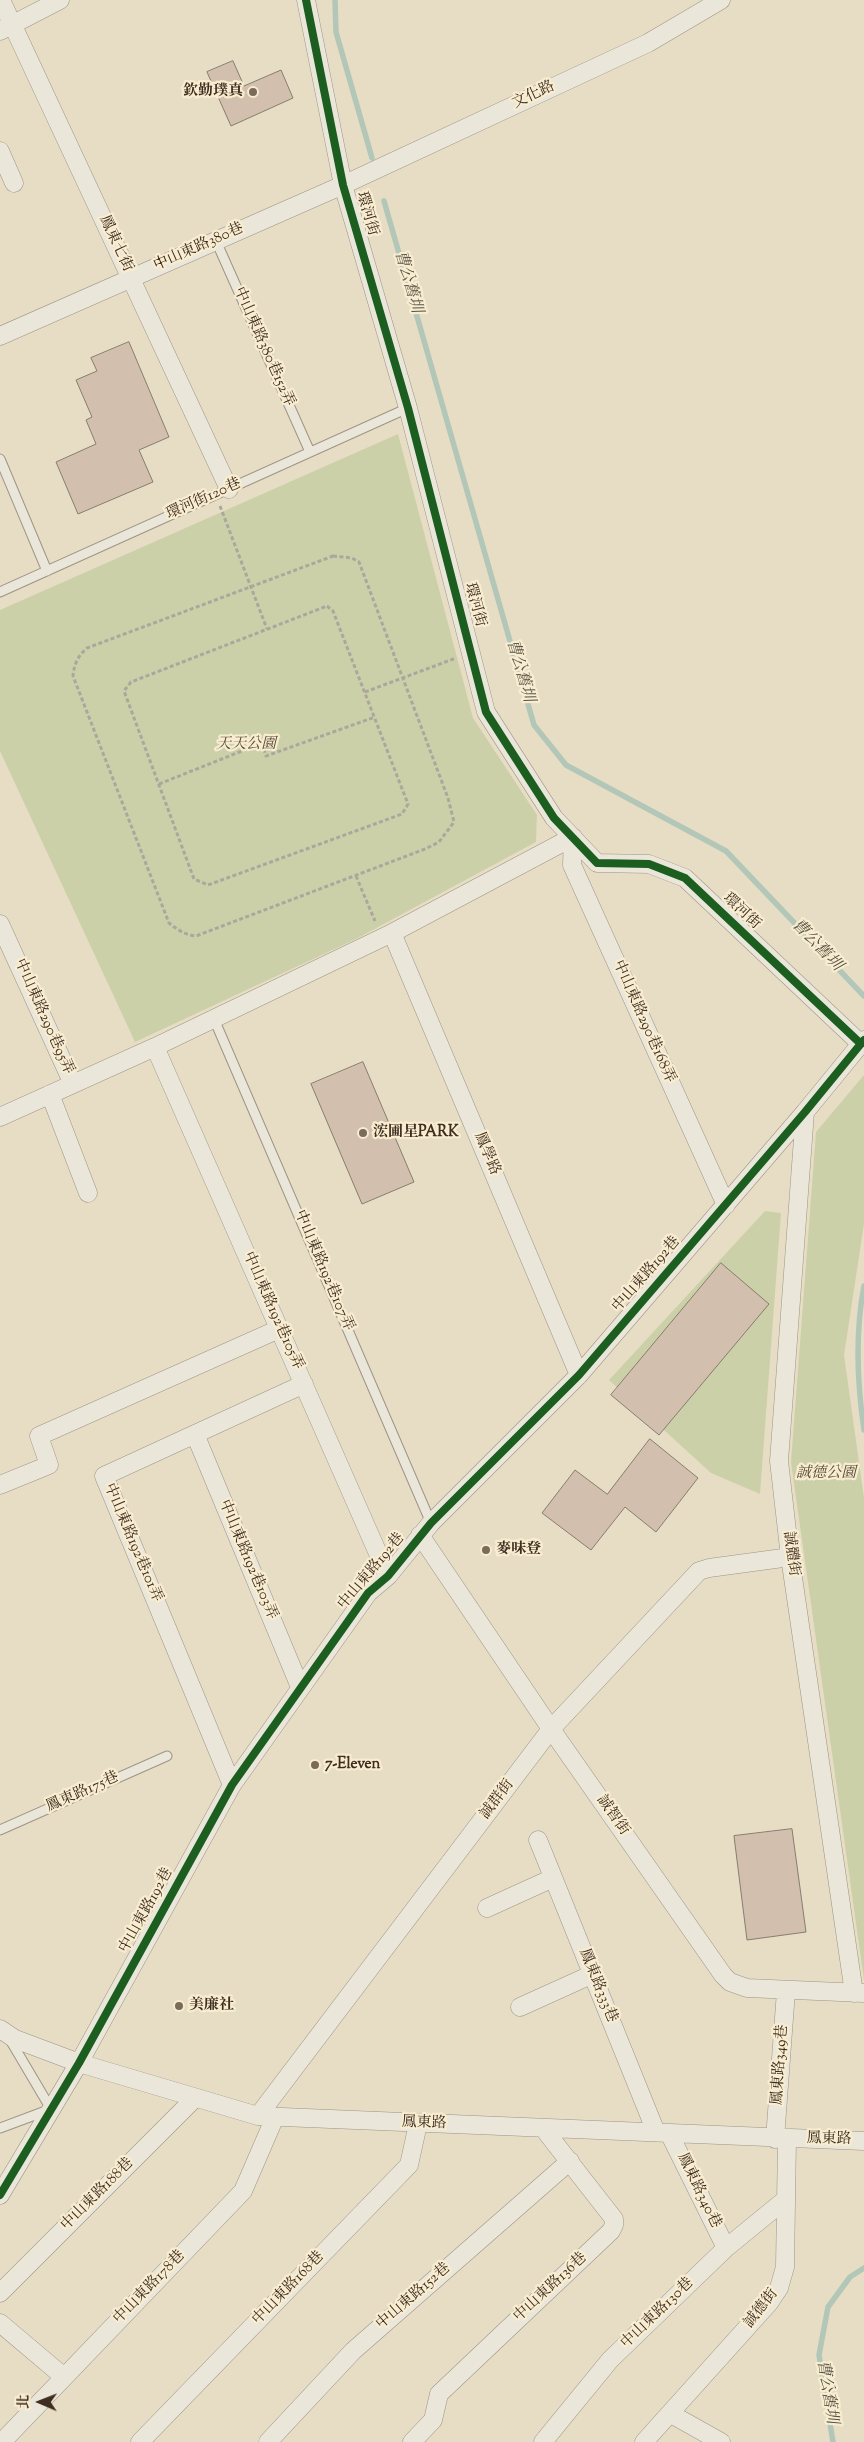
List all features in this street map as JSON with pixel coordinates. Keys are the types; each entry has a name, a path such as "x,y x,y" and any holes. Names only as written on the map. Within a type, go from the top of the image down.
{"street":[{"name":"鳳東七街","path":"1,0 6,28 131,278 223,492"},
{"path":"6,28 60,0"},
{"name":"環河街","path":"306,0 343,185 408,408 486,712 554,818 597,863 649,864 684,878 862,1042"},
{"name":"文化路","path":"343,185 648,43 721,0"},
{"path":"0,151 14,184"},
{"name":"中山東路380巷","path":"0,336 343,185"},
{"path":"0,1116 155,1047 387,936 573,837"},
{"name":"中山東路290巷168弄","path":"573,837 572,865 726,1204"},
{"name":"中山東路290巷95弄","path":"0,924 73,1084"},
{"name":"鳳學路","path":"387,936 579,1376"},
{"name":"中山東路192巷","path":"2,2188 79,2063 232,1785 368,1593 388,1576 426,1529 579,1376 805,1112 862,1042"},
{"name":"中山東路192巷105弄","path":"155,1047 388,1576"},
{"path":"50,1094 88,1193"},
{"name":"誠體街","path":"805,1112 779,1461 790,1557 859,1993"},
{"path":"0,1484 49,1465 39,1436 279,1329"},
{"name":"中山東路192巷101弄","path":"232,1785 104,1476 304,1384"},
{"name":"中山東路192巷103弄","path":"195,1434 300,1687"},
{"name":"誠智街","path":"426,1529 551,1729 723,1975 738,1986 786,1991 859,1993"},
{"name":"誠群街","path":"266,2117 551,1729 699,1571 790,1557"},
{"name":"鳳東路333巷","path":"538,1840 593,1974 662,2133"},
{"path":"487,1908 553,1878"},
{"path":"520,2007 593,1974"},
{"name":"鳳東路349巷","path":"781,2139 786,1991"},
{"name":"鳳東路","path":"2,2033 79,2063 266,2117 864,2141"},
{"name":"中山東路188巷","path":"0,2293 196,2098"},
{"name":"中山東路178巷","path":"2,2442 243,2191 266,2117"},
{"name":"中山東路168巷","path":"140,2442 409,2165 418,2124"},
{"name":"中山東路136巷","path":"412,2442 433,2420 439,2394 611,2231 614,2225 614,2219 543,2128"},
{"name":"鳳東路340巷","path":"662,2133 726,2248"},
{"name":"誠德街","path":"644,2442 769,2303 779,2288 785,2267 786,2198 781,2139"},
{"name":"中山東路152巷","path":"268,2442 353,2350 570,2161"},
{"name":"中山東路130巷","path":"543,2442 610,2360 726,2248 786,2198"},
{"path":"0,2323 64,2377"},
{"path":"670,2414 721,2442"}],"lane":[{"name":"中山東路380巷152弄","path":"216,241 310,452"},
{"name":"環河街120巷","path":"0,592 408,408"},
{"path":"0,460 47,571"},
{"name":"中山東路192巷107弄","path":"214,1019 426,1529"},
{"name":"鳳東路175巷","path":"0,1830 167,1756"},
{"path":"0,2128 51,2109 2,2033"}],"path":[{"path":"223,492 267,629"},
{"path":"333,556 352,558 359,562 448,798 454,822 439,842 356,876 196,936 189,936 169,923 73,676 79,655 87,648 252,586 333,556"},
{"path":"327,606 333,611 365,692 408,804 402,814 208,885 194,879 124,691 130,682 327,606"},
{"path":"365,692 472,652"},
{"path":"159,784 262,743 266,756 374,717"},
{"path":"356,876 387,936"}],"green space":[{"name":"天天公園","path":"398,434 473,718 537,815 536,842 356,939 135,1042 0,751 0,610"},
{"name":"誠德公園","path":"864,1075 864,1224 844,1355 864,1498 864,1980 791,1462 816,1132"},
{"path":"765,1211 781,1213 760,1494 711,1473 609,1380"}],"building":[{"name":"欽勤璞真","path":"233,61 244,86 281,70 293,98 231,126 207,72"},
{"path":"129,342 169,437 139,450 153,482 78,514 56,462 96,444 86,420 92,417 76,380 97,371 91,358"},
{"name":"浤圃星PARK","path":"363,1062 414,1182 362,1204 311,1084"},
{"path":"721,1263 769,1304 659,1435 611,1395"},
{"path":"650,1439 698,1478 656,1532 625,1507 591,1550 542,1513 575,1470 607,1494"},
{"path":"792,1829 806,1932 747,1940 734,1836"}],"waterway":[{"name":"曹公舊圳","path":"335,0 336,32 372,158"},
{"name":"曹公舊圳","path":"384,201 534,725 566,765 726,851 864,996"},
{"name":"曹公舊圳","path":"864,1286 858,1340 860,1394 864,1430"},
{"name":"曹公舊圳","path":"833,2442 819,2355 828,2307 850,2277 864,2268"}],"cycle path":[{"path":"306,0 343,185 408,408 486,712 554,818 597,863 649,864 685,878 861,1044"},
{"path":"0,2195 79,2063 232,1785 368,1593 388,1576 431,1523 579,1375 805,1112 864,1040"}],"place":[{"name":"欽勤璞真","path":"253,92"},
{"name":"浤圃星PARK","path":"363,1133"},
{"name":"麥味登","path":"486,1550"},
{"name":"7-Eleven","path":"315,1765"},
{"name":"美廉社","path":"179,2006"}]}
